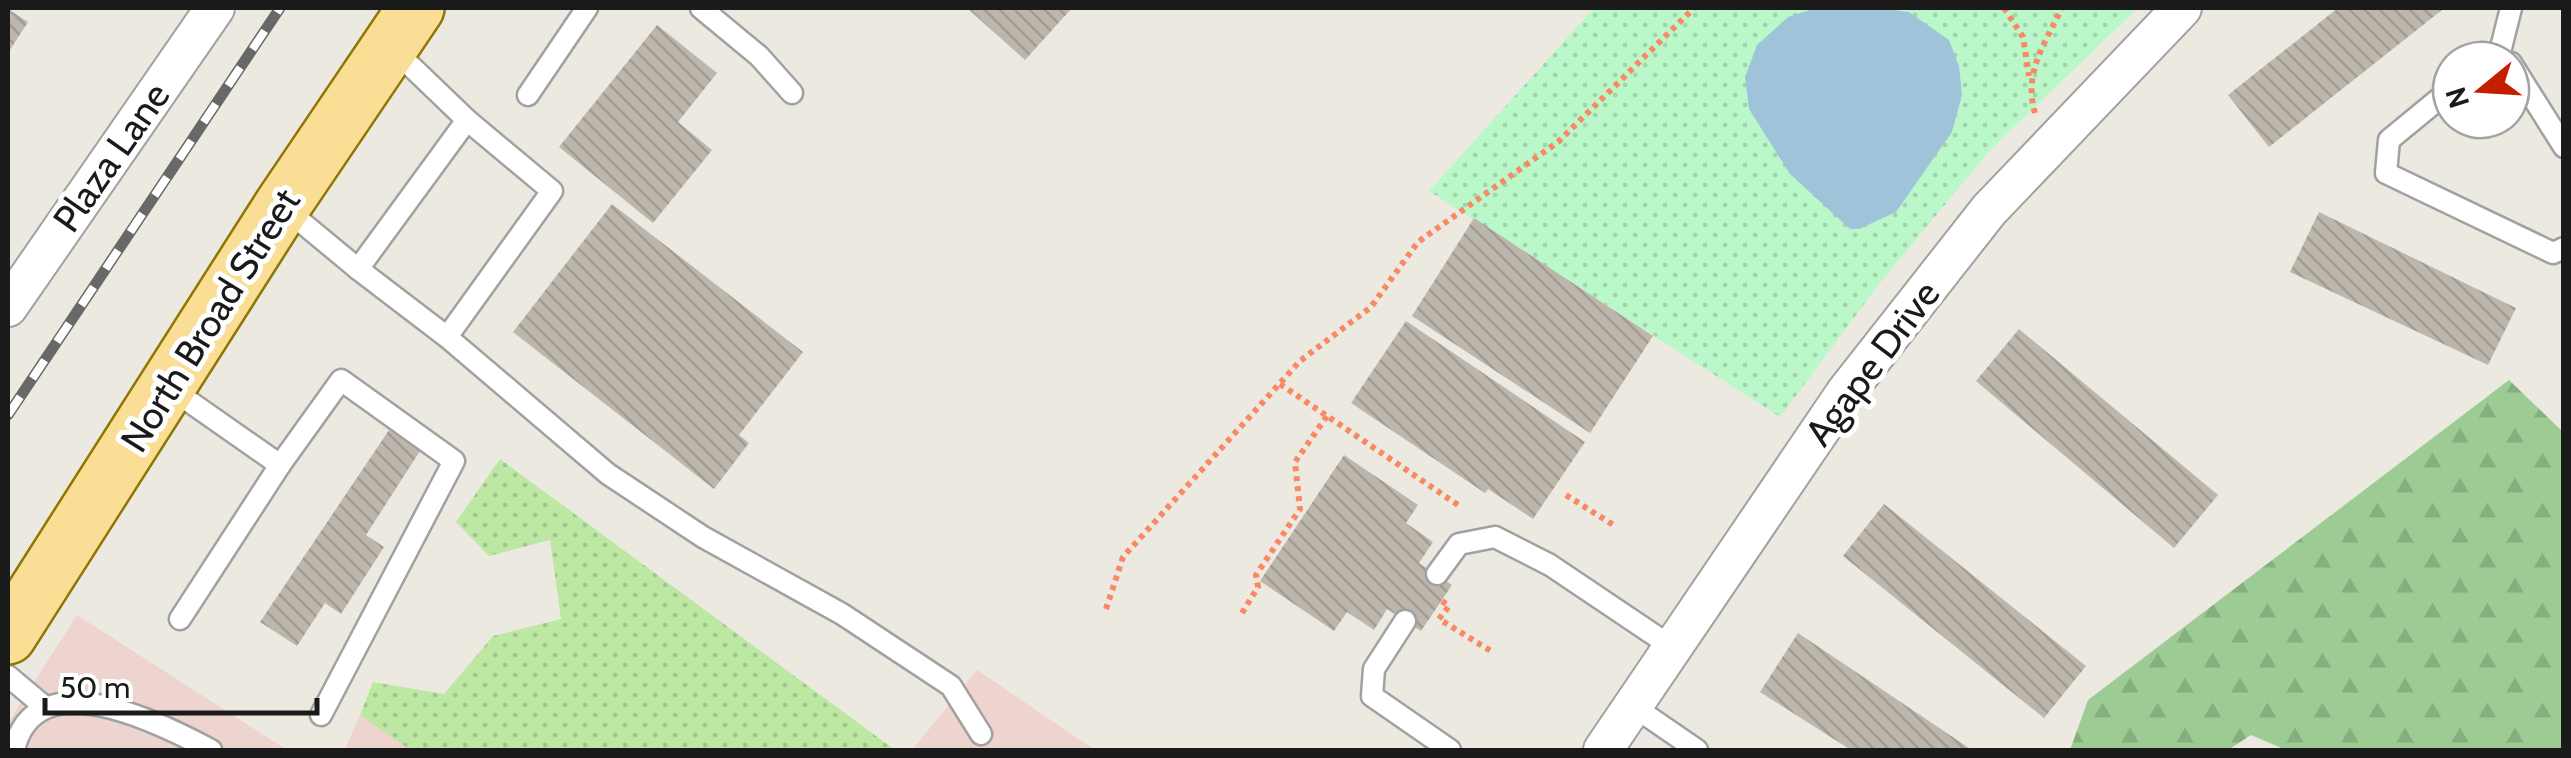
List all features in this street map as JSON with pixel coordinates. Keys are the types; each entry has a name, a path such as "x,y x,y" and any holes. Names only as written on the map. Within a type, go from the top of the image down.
{"main road":[{"name":"North Broad Street","path":"8,636 282,206 403,27"}],"street":[{"name":"Plaza Lane","path":"8,307 215,8"},
{"name":"Agape Drive","path":"1604,750 1846,392 1989,210 2182,8"}],"lane":[{"path":"528,95 588,8"},
{"path":"701,8 760,56 792,93"},
{"path":"2505,40 2511,8"},
{"path":"403,27 467,120 552,191 447,338"},
{"path":"2531,100 2564,147"},
{"path":"2431,105 2388,140 2386,174 2554,253 2564,248"},
{"path":"358,268 467,120"},
{"path":"282,206 608,474 702,537 842,614 951,686 981,734"},
{"path":"180,619 280,465 342,380 454,461 321,715"},
{"path":"169,387 280,465"},
{"path":"1437,574 1459,544 1494,537 1550,565 1672,646"},
{"path":"1405,621 1374,669 1372,696 1450,750"},
{"path":"8,676 45,707"},
{"path":"14,750 18,734 45,707 89,701 178,733 211,750"},
{"path":"1632,706 1697,750"}],"path":[{"path":"1106,609 1123,557 1300,361 1370,307 1418,242 1558,142 1694,8"},
{"path":"2004,8 2023,38 2035,114"},
{"path":"2030,82 2040,48 2062,8"},
{"path":"1280,384 1458,505"},
{"path":"1242,613 1258,587 1256,576 1300,510 1295,462 1327,416"},
{"path":"1566,494 1615,526"},
{"path":"1438,598 1448,606 1439,618 1494,654"}],"shaded area":[{"path":"77,615 287,750 8,750 8,723"},
{"path":"977,670 1095,750 912,750"},
{"path":"360,715 410,750 345,749"}],"green space":[{"path":"1594,8 2138,8 1991,149 1880,283 1780,417 1429,191"},
{"path":"2509,380 2563,432 2563,750 2286,750 2251,735 2228,750 2070,750 2088,700"},
{"path":"500,459 895,750 410,750 360,715 373,682 444,694 493,636 561,619 550,540 489,556 456,522"}],"water":[{"path":"1816,8 1909,12 1949,40 1959,66 1962,95 1952,132 1896,212 1859,229 1850,229 1790,174 1749,109 1745,77 1757,45 1788,17"}],"building":[{"path":"967,8 1072,8 1025,60"},
{"path":"2338,8 2442,10 2269,147 2228,95"},
{"path":"8,9 28,22 8,53"},
{"path":"657,25 717,73 678,122 712,150 653,223 559,147"},
{"path":"612,204 803,352 739,435 749,443 714,489 513,332"},
{"path":"2319,212 2516,308 2488,365 2290,272"},
{"path":"1474,218 1653,336 1590,433 1412,316"},
{"path":"1406,321 1585,442 1533,519 1488,489 1485,493 1351,403"},
{"path":"2019,329 2218,495 2174,548 1976,381"},
{"path":"389,430 420,451 366,535 384,547 341,614 325,603 297,646 260,622"},
{"path":"1344,455 1418,505 1406,523 1433,542 1419,563 1452,585 1421,631 1387,609 1374,630 1347,612 1334,631 1260,581"},
{"path":"1884,504 2086,666 2044,718 1843,556"},
{"path":"1798,633 1972,750 1851,750 1760,692"}],"railway":[{"path":"8,415 280,8"}]}
